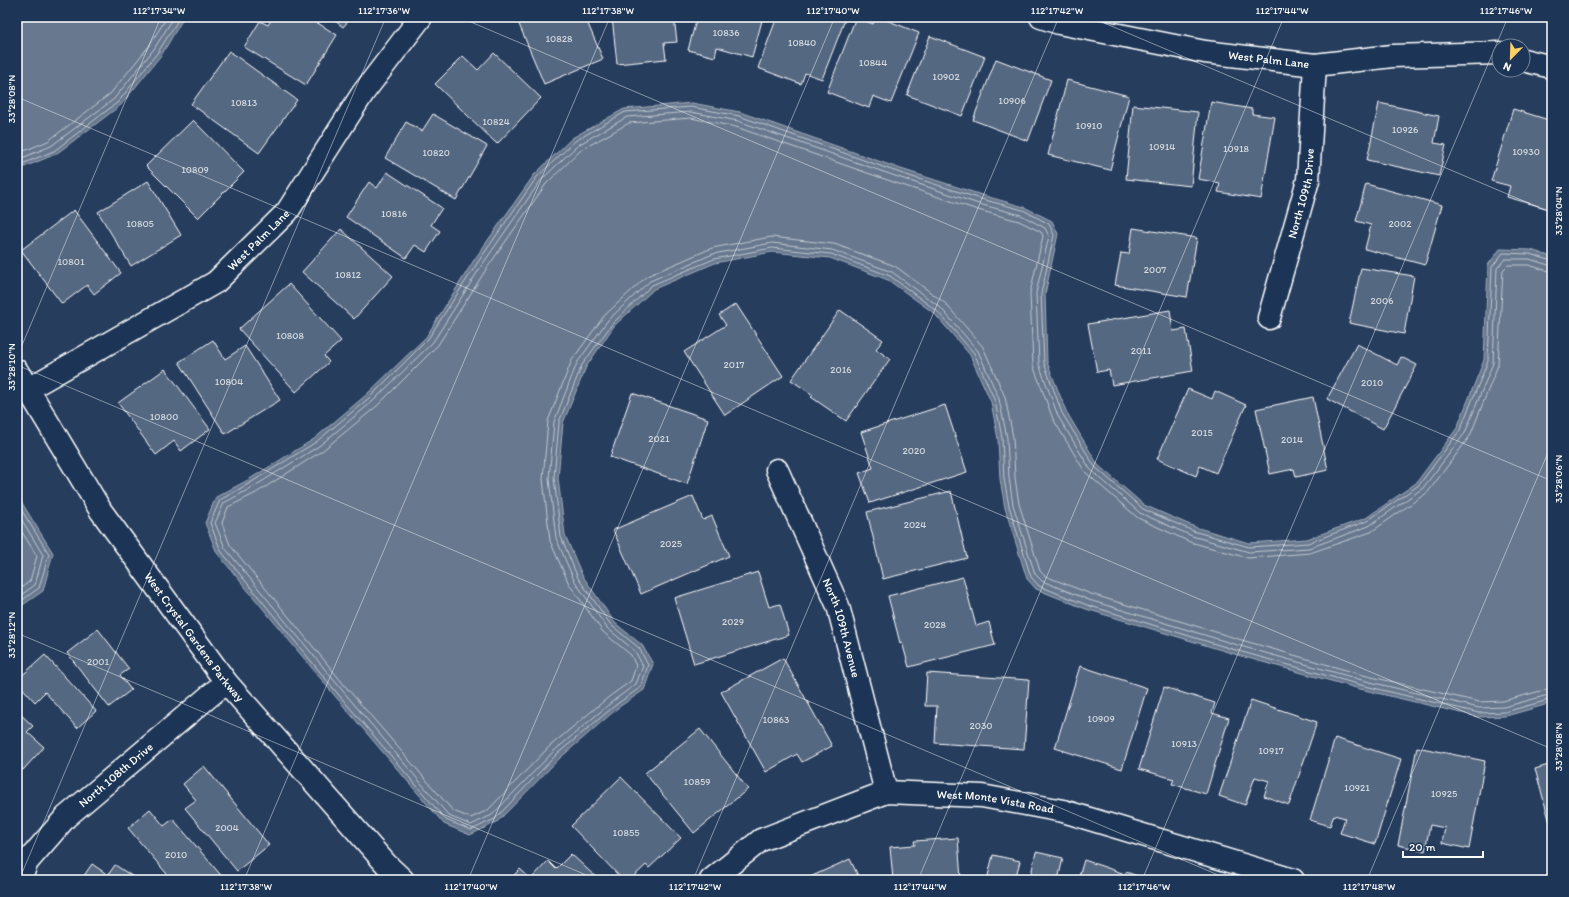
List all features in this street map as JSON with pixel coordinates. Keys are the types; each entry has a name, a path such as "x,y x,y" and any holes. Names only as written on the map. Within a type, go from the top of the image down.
{"street":[{"name":"West Palm Lane","path":"28,389 216,282 287,212 363,93 421,17"},
{"name":"West Palm Lane","path":"1041,17 1060,23 1205,52 1315,65 1392,56 1491,53"},
{"path":"1531,62 1552,67"},
{"name":"North 109th Drive","path":"1269,318 1308,180 1315,65"},
{"name":"West Crystal Gardens Parkway","path":"17,370 101,511 226,682 381,858 403,880"},
{"name":"North 109th Avenue","path":"776,470 838,606 886,792"},
{"name":"North 108th Drive","path":"20,880 27,862 66,816 226,682"},
{"name":"West Monte Vista Road","path":"711,880 761,840 886,792 982,796 1062,811 1293,880"}],"water":[{"path":"17,17 184,17 162,54 121,105 56,154 17,170"},
{"path":"692,103 740,112 901,169 1024,207 1052,221 1058,234 1045,294 1047,362 1066,411 1098,465 1144,505 1195,527 1249,543 1307,539 1366,518 1416,483 1457,428 1484,360 1488,265 1500,249 1531,250 1552,257 1552,703 1506,716 1478,717 1360,689 1241,656 1086,609 1036,589 1027,579 1005,508 1000,479 998,439 991,402 970,355 934,313 888,280 830,258 772,252 715,263 654,289 614,326 586,367 563,423 558,478 565,535 582,575 615,623 642,645 653,664 644,690 619,707 560,758 497,822 470,835 444,824 335,696 217,553 205,523 216,497 248,480 314,439 366,395 426,337 474,260 534,175 572,138 624,109"},
{"path":"17,495 53,553 43,591 17,609"}],"building":[{"path":"273,17 308,17 337,35 306,85 244,47 260,21 268,25"},
{"path":"330,17 352,17 343,27"},
{"path":"516,17 585,17 603,59 544,84"},
{"path":"612,17 674,17 677,42 664,43 666,59 617,64"},
{"path":"697,17 763,17 752,57 717,47 715,57 688,50"},
{"path":"777,17 846,17 822,79 805,73 801,84 758,68"},
{"path":"856,17 873,24 876,17 879,17 919,33 891,103 873,96 869,108 827,92"},
{"path":"930,36 985,57 962,116 907,95"},
{"path":"229,51 297,100 259,153 191,104"},
{"path":"494,53 541,98 497,144 435,84 463,56 478,70"},
{"path":"996,59 1051,80 1028,141 973,120"},
{"path":"1067,80 1129,96 1110,170 1048,155"},
{"path":"1211,102 1252,109 1252,114 1275,117 1261,199 1218,192 1220,183 1198,179"},
{"path":"1379,103 1439,116 1434,143 1446,145 1439,176 1367,160"},
{"path":"1133,105 1198,112 1191,186 1126,179"},
{"path":"1513,109 1552,121 1552,199 1549,209 1507,197 1510,186 1491,181"},
{"path":"433,114 487,146 456,200 385,158 406,122 422,131"},
{"path":"193,120 244,172 198,218 146,166"},
{"path":"387,172 442,208 431,225 440,231 426,252 415,245 406,258 346,217 369,182 377,188"},
{"path":"148,181 181,235 131,266 98,212"},
{"path":"1366,184 1442,205 1425,265 1365,249 1371,225 1356,221"},
{"path":"74,210 121,273 94,294 87,285 62,304 21,250"},
{"path":"1133,228 1197,238 1187,297 1115,285 1121,253 1129,254"},
{"path":"341,229 393,276 354,319 302,272"},
{"path":"1361,268 1414,276 1404,334 1349,323"},
{"path":"289,284 341,341 324,356 329,362 296,392 239,329"},
{"path":"736,304 783,376 725,415 684,352 726,325 719,315"},
{"path":"840,310 883,340 876,349 890,359 846,421 811,397 813,395 791,380"},
{"path":"1170,310 1173,331 1186,329 1193,371 1112,385 1109,370 1097,372 1088,324"},
{"path":"213,340 225,359 245,346 280,400 225,434 179,362"},
{"path":"1357,344 1397,365 1401,357 1417,365 1383,429 1327,399"},
{"path":"165,369 210,429 181,451 174,441 156,455 118,403"},
{"path":"1188,389 1212,399 1215,391 1246,405 1216,473 1200,466 1196,476 1157,459"},
{"path":"632,393 708,419 687,484 610,457"},
{"path":"1313,397 1328,470 1296,477 1294,469 1270,474 1256,409"},
{"path":"945,405 967,472 870,503 859,473 873,468 861,432"},
{"path":"951,491 967,558 883,579 867,512"},
{"path":"693,496 703,520 712,516 729,556 641,594 613,530"},
{"path":"758,572 769,607 780,604 789,635 694,664 674,598"},
{"path":"963,577 976,626 989,622 995,645 909,667 902,642 900,643 888,596"},
{"path":"98,629 129,669 120,675 131,690 109,707 67,653"},
{"path":"45,655 96,711 77,728 45,692 35,702 17,682 17,680"},
{"path":"783,658 832,746 802,762 797,754 766,772 721,692"},
{"path":"1080,666 1147,688 1122,769 1055,748"},
{"path":"927,673 1029,680 1024,749 935,743 937,706 925,706"},
{"path":"1164,687 1215,703 1212,713 1229,718 1206,794 1172,784 1174,779 1139,769"},
{"path":"1251,700 1317,722 1289,805 1264,796 1269,781 1255,777 1245,805 1219,796"},
{"path":"17,711 33,726 27,732 44,747 23,770 17,764"},
{"path":"700,729 748,789 694,833 645,773"},
{"path":"1335,738 1401,759 1375,844 1340,833 1345,818 1334,815 1330,826 1310,820"},
{"path":"1417,747 1485,761 1469,849 1442,843 1445,828 1430,825 1425,851 1398,845"},
{"path":"1552,764 1552,830 1535,769"},
{"path":"204,766 269,845 237,871 185,808 196,800 183,784"},
{"path":"621,777 681,838 649,868 646,865 630,880 623,880 571,826"},
{"path":"150,809 164,826 173,819 225,880 172,880 128,828"},
{"path":"958,838 961,880 893,880 890,847 915,845 914,841"},
{"path":"1036,852 1063,858 1058,880 987,880 993,855 1020,861 1016,876 1030,879"},
{"path":"571,854 599,880 509,880 520,869 531,879 548,861 556,869"},
{"path":"850,859 860,880 812,880 810,877"},
{"path":"1084,860 1125,874 1126,872 1149,880 1078,880"},
{"path":"92,864 108,875 115,865 138,880 81,880"}]}
